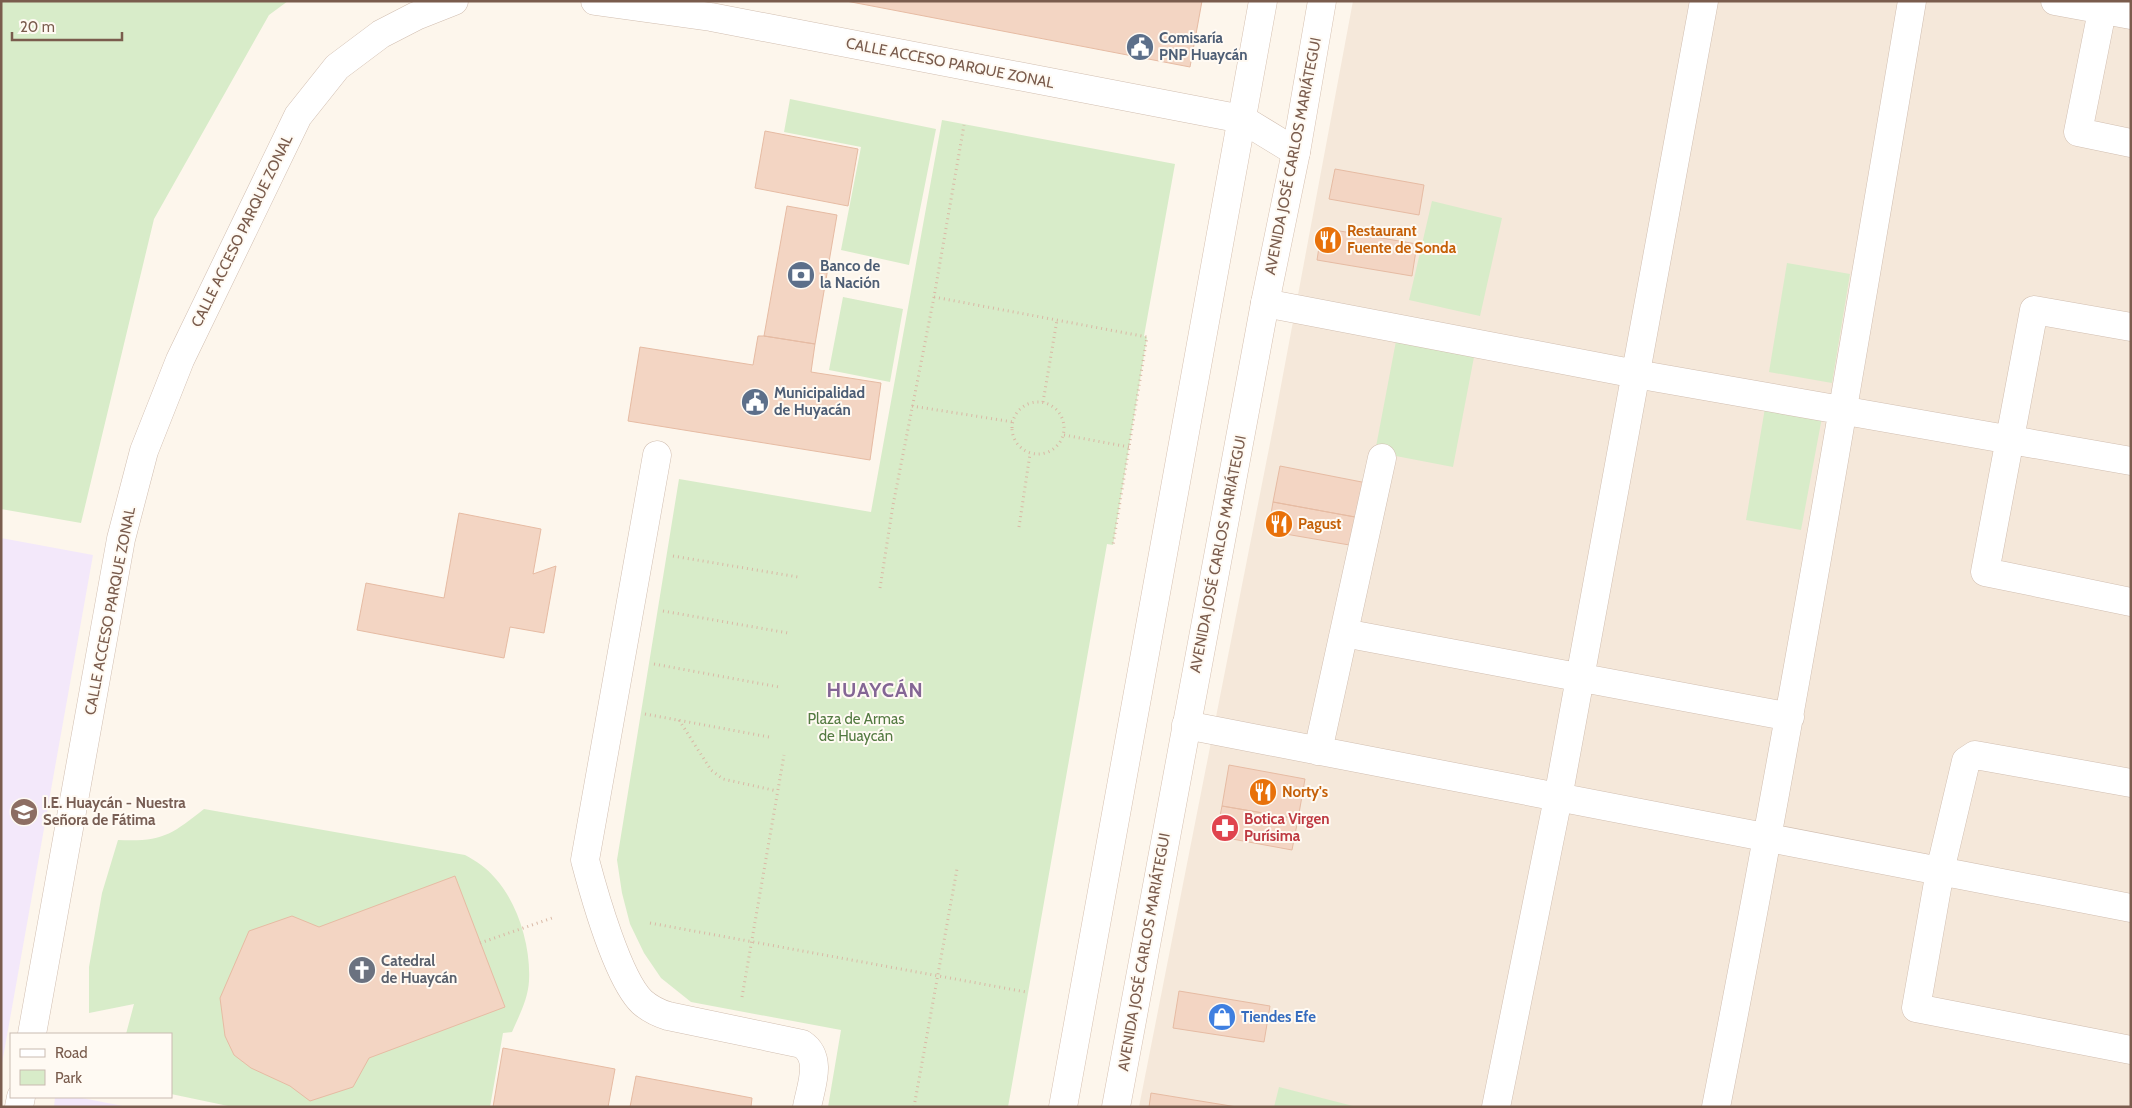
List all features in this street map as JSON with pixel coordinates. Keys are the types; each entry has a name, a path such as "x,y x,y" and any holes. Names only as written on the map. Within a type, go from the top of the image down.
{"street":[{"name":"CALLE ACCESO PARQUE ZONAL","path":"32,1033 121,538 144,450 180,360 298,116 337,67 381,34 416,16 454,1"},
{"name":"CALLE ACCESO PARQUE ZONAL","path":"595,1 711,17 1242,119 1296,152"},
{"path":"1063,1107 1263,1"},
{"name":"AVENIDA JOSÉ CARLOS MARIÁTEGUI","path":"1116,1107 1264,303 1296,152 1322,1"},
{"path":"1496,1107 1558,798 1704,1"},
{"path":"1716,1107 1790,717 1844,410 1912,1"},
{"path":"2055,1 2103,6 2131,15"},
{"path":"2103,6 2078,132 2131,143"},
{"path":"1264,303 1636,374 2131,461"},
{"path":"2131,327 2034,310 1985,572 2131,602"},
{"path":"656,455 585,860 592,888 625,979 641,1001 654,1011 668,1016 802,1044 813,1055 814,1063 807,1107"},
{"path":"1318,751 1382,458"},
{"path":"1344,633 1790,717"},
{"path":"1186,726 2131,908"},
{"path":"2131,783 1975,756 1966,762 1940,871 1916,1008 2131,1050"}],"path":[{"path":"880,588 891,515 934,297 964,124"},
{"path":"934,297 1147,337 1113,545"},
{"path":"1043,402 1057,320"},
{"path":"1043,402 1058,410 1063,418 1064,435 1061,443 1047,453 1030,453 1016,443 1012,434 1013,422 1018,410 1026,404 1043,402"},
{"path":"912,406 1013,422"},
{"path":"1064,435 1129,447"},
{"path":"1019,527 1030,453"},
{"path":"673,556 798,577"},
{"path":"661,610 788,633"},
{"path":"651,664 779,687"},
{"path":"644,714 769,737"},
{"path":"679,720 711,770 717,775 723,779 777,791"},
{"path":"742,1000 784,754"},
{"path":"914,1107 956,869"},
{"path":"480,943 555,917"},
{"path":"650,923 1026,992"}],"shaded area":[{"path":"1353,1 2131,1 2131,1107 1139,1107 1274,423"},
{"name":"I.E. Huaycán - Nuestra Señora de Fátima","path":"1,538 93,555 1,1069"},
{"path":"55,1098 82,1098 128,1107 54,1107"}],"green space":[{"path":"1,1 288,1 269,15 154,219 81,523 1,509"},
{"path":"790,99 936,129 909,265 841,250 861,147 784,132"},
{"name":"Plaza de Armas de Huaycán","path":"942,120 1175,164 1144,336 1147,337 1113,545 1107,544 1008,1107 828,1107 841,1030 691,1002 661,978 644,953 630,924 622,893 617,860 679,479 871,512"},
{"path":"1432,201 1502,218 1480,316 1409,300"},
{"path":"1787,263 1850,274 1832,383 1769,372"},
{"path":"843,297 903,309 890,382 829,370"},
{"path":"1396,341 1474,357 1453,467 1375,452"},
{"path":"1766,402 1823,412 1801,530 1746,520"},
{"path":"204,809 465,855 492,874 510,900 521,926 528,954 529,981 525,1001 512,1032 503,1033 490,1107 233,1107 172,1094 172,1033 126,1033 134,1004 89,1013 89,967 102,893 118,840 156,838 174,831"},
{"path":"1279,1087 1357,1107 1274,1107"}],"building":[{"name":"Comisaría PNP Huaycán","path":"846,1 1202,1 1190,67"},
{"path":"765,131 858,149 848,206 755,188"},
{"path":"1335,169 1424,185 1419,215 1329,199"},
{"name":"Banco de la Nación","path":"787,206 837,215 815,344 764,336"},
{"path":"1322,228 1417,244 1412,276 1317,260"},
{"name":"Municipalidad de Huyacán","path":"758,336 815,344 811,372 881,383 870,460 628,421 640,347 753,365"},
{"path":"1280,466 1372,484 1366,519 1273,502"},
{"path":"1273,502 1366,519 1361,547 1268,531"},
{"path":"459,513 541,529 533,574 556,566 544,633 510,627 504,658 357,630 366,583 444,598"},
{"name":"Norty's","path":"1229,765 1305,779 1298,819 1222,806"},
{"path":"1222,806 1298,819 1292,850 1216,836"},
{"name":"Catedral de Huaycán","path":"455,876 505,1007 369,1058 353,1087 310,1101 290,1086 251,1068 234,1055 225,1036 220,998 249,931 292,916 319,927"},
{"name":"Tiendes Efe","path":"1179,991 1270,1006 1264,1042 1173,1028"},
{"path":"503,1048 615,1069 608,1107 493,1107"},
{"path":"636,1076 752,1098 751,1107 630,1107"},
{"path":"1151,1093 1237,1107 1149,1107"}],"place":[{"name":"Comisaría PNP Huaycán","path":"1140,47"},
{"name":"Restaurant Fuente de Sonda","path":"1328,240"},
{"name":"Banco de la Nación","path":"801,275"},
{"name":"Municipalidad de Huyacán","path":"755,402"},
{"name":"Pagust","path":"1279,524"},
{"name":"Norty's","path":"1263,792"},
{"name":"I.E. Huaycán - Nuestra Señora de Fátima","path":"24,812"},
{"name":"Botica Virgen Purísima","path":"1225,828"},
{"name":"Catedral de Huaycán","path":"362,970"},
{"name":"Tiendes Efe","path":"1222,1017"}],"district":[{"name":"HUAYCÁN","path":"875,690"}]}
